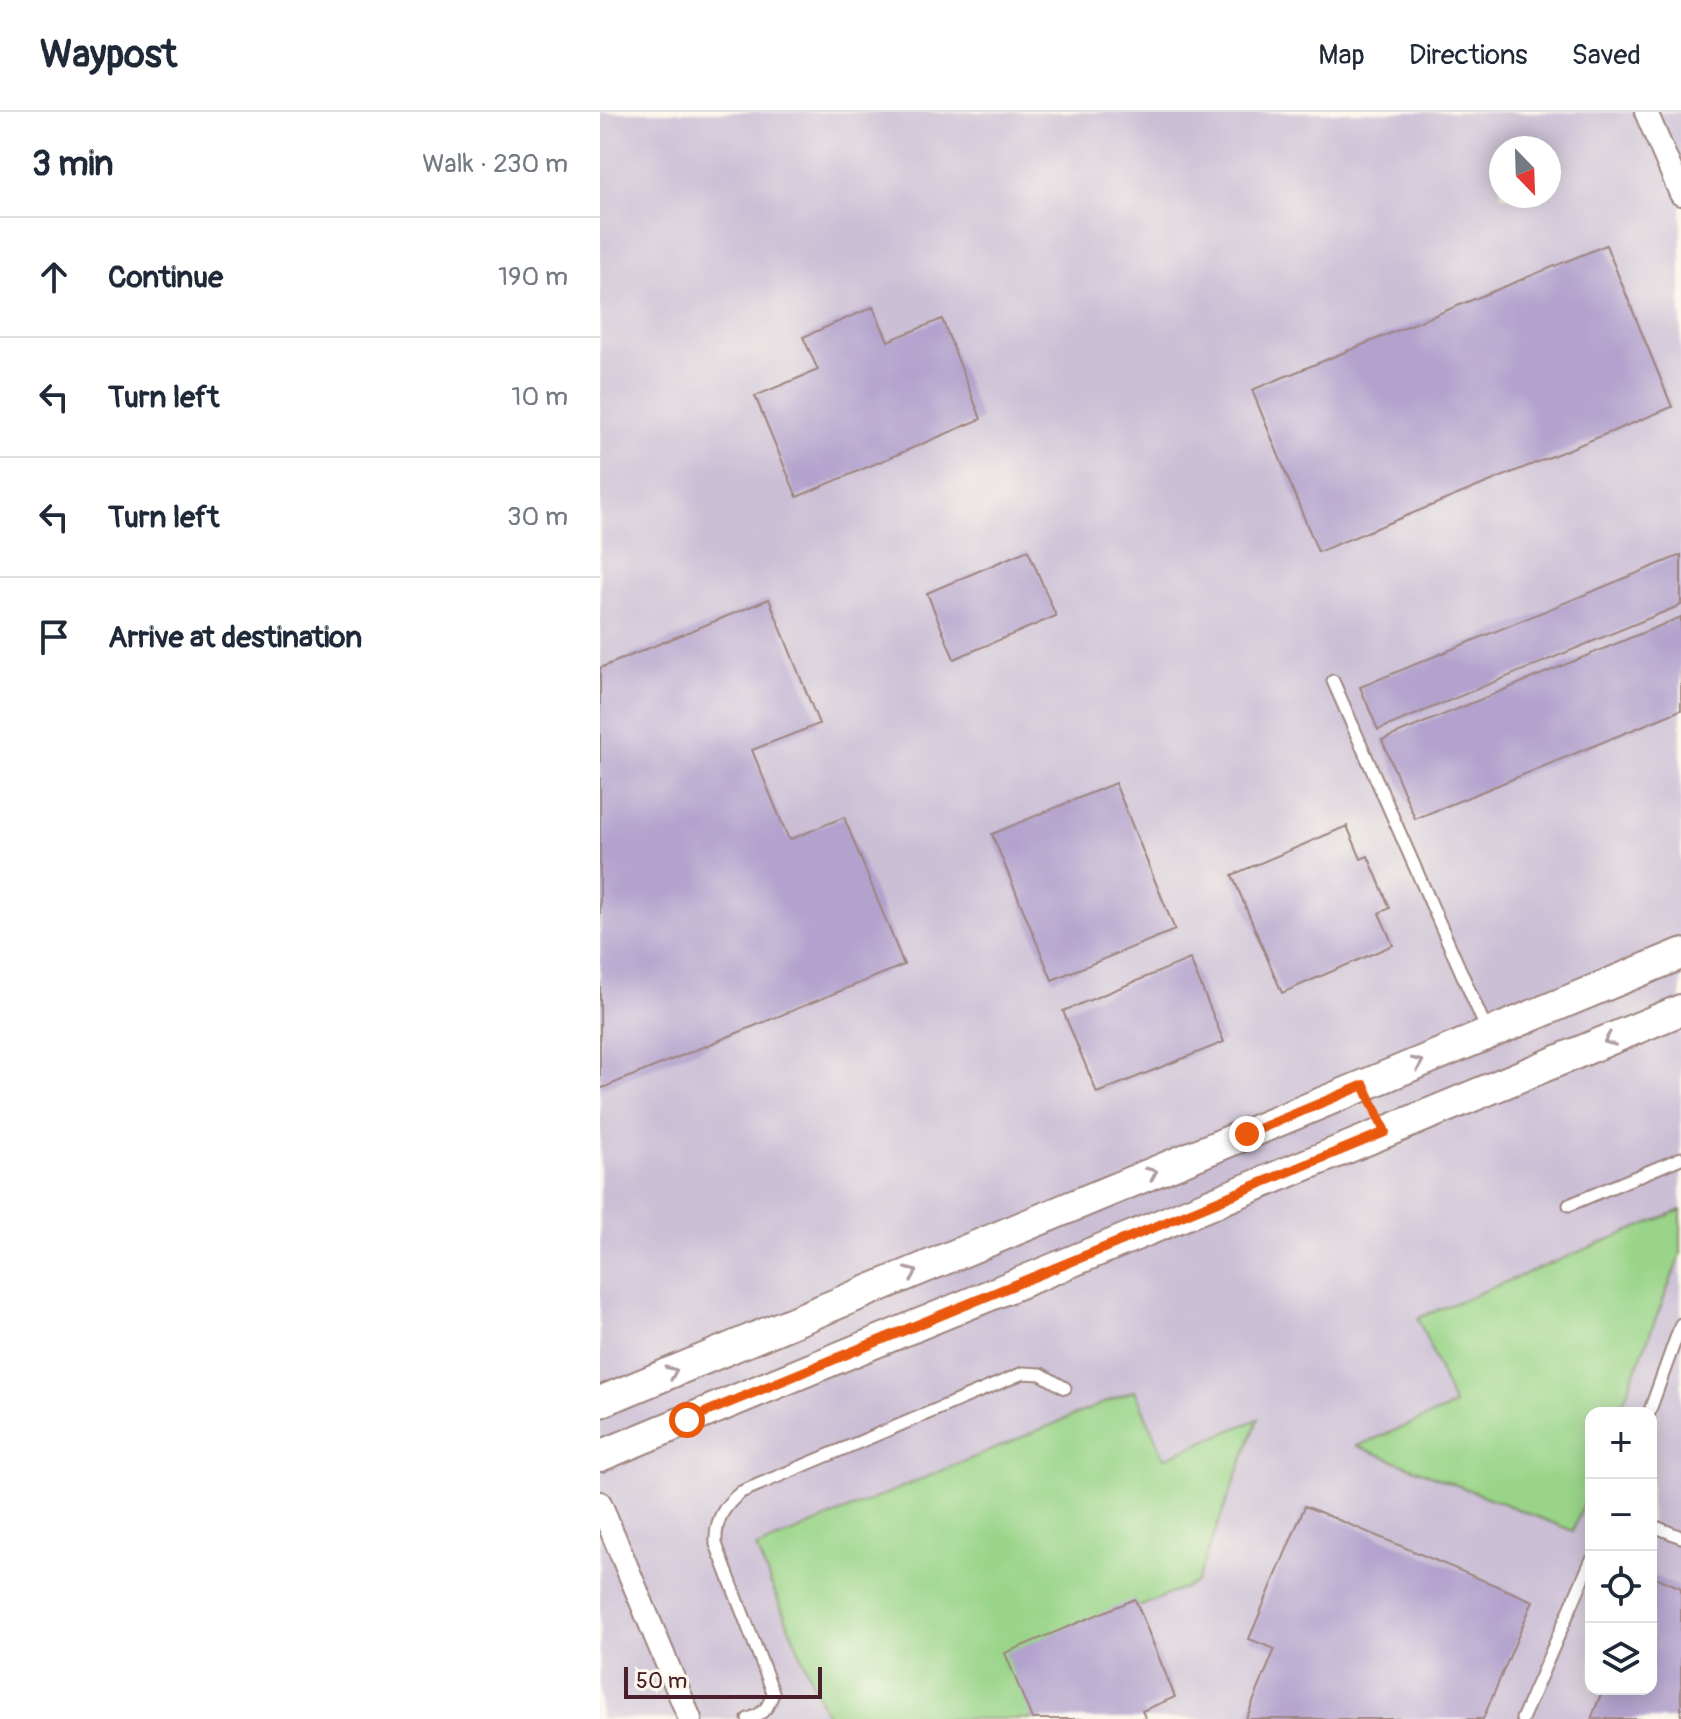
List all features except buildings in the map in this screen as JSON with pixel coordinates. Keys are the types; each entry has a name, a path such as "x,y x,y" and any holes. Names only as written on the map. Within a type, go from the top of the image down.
{"main road":[{"path":"600,1402 1681,954"},
{"path":"600,1456 1681,1010"},
{"path":"1364,1085 1385,1132"}],"street":[{"path":"1646,112 1681,194"},
{"path":"600,1503 690,1719"}],"lane":[{"path":"1333,681 1488,1034"},
{"path":"1569,1205 1681,1158"},
{"path":"1651,1407 1681,1324"},
{"path":"748,1719 760,1715 769,1706 773,1692 716,1544 715,1530 720,1514 729,1502 741,1492 1023,1373 1041,1374 1065,1388"},
{"path":"1657,1527 1681,1537"},
{"path":"1522,1719 1585,1575"}],"shaded area":[{"path":"600,112 1681,112 1681,1719 600,1719"}],"green space":[{"path":"1681,1210 1681,1254 1621,1407 1585,1407 1585,1500 1573,1531 1357,1446 1454,1406 1418,1318"},
{"path":"1135,1390 1164,1458 1258,1419 1196,1583 1014,1659 1039,1719 828,1719 756,1548"}],"route":[{"path":"687,1420 1385,1132 1364,1085 1247,1134"}]}
